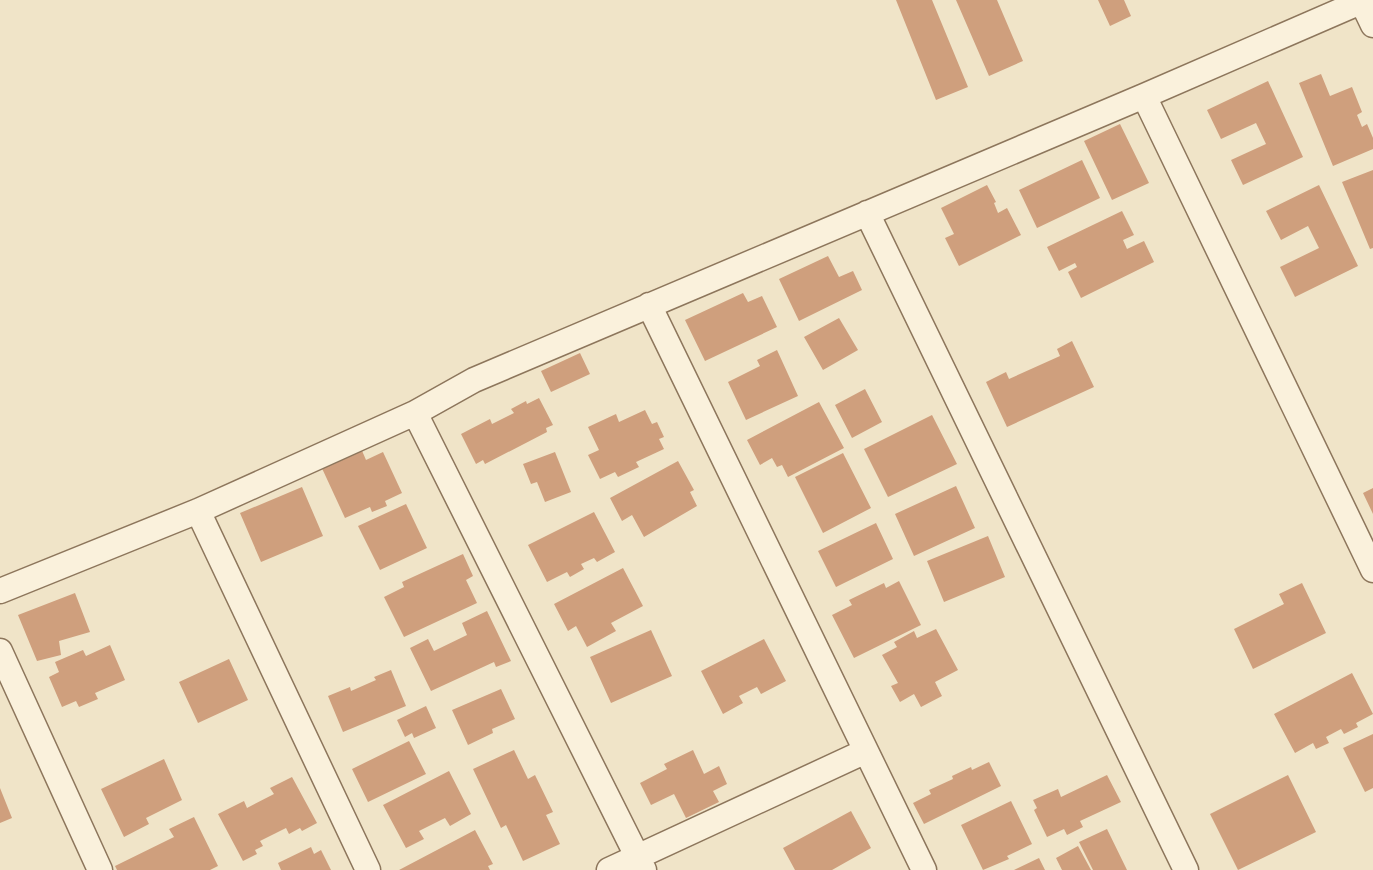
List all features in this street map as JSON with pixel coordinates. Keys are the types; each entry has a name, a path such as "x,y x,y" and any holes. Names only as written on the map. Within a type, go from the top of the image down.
{"street":[{"path":"0,591 198,511 415,413 474,380 1144,96 1362,0 1373,26"},
{"path":"1144,96 1373,570"},
{"path":"867,213 1186,870"},
{"path":"649,305 924,870"},
{"path":"415,413 641,863"},
{"path":"198,511 368,870"},
{"path":"0,651 100,870"},
{"path":"609,870 641,863 866,752"}],"building":[{"path":"896,0 932,0 968,87 936,100"},
{"path":"956,0 997,0 1023,61 989,76"},
{"path":"1098,0 1124,0 1131,16 1110,26"},
{"path":"1321,74 1330,96 1352,87 1362,112 1357,115 1362,127 1367,124 1373,138 1373,149 1333,166 1299,83"},
{"path":"1268,81 1303,157 1243,185 1231,160 1266,144 1256,123 1221,139 1207,110"},
{"path":"1120,124 1149,183 1112,200 1084,141"},
{"path":"1082,160 1100,198 1037,228 1019,190"},
{"path":"1373,170 1373,248 1370,249 1342,182"},
{"path":"987,185 996,202 994,203 998,213 1007,208 1021,235 959,266 945,238 954,234 941,208"},
{"path":"1319,185 1358,266 1295,297 1280,267 1319,248 1308,226 1281,240 1266,211"},
{"path":"1122,211 1134,235 1123,240 1127,249 1144,241 1154,262 1081,298 1068,272 1077,267 1075,263 1059,271 1047,247"},
{"path":"828,256 839,277 853,271 862,290 799,321 779,279"},
{"path":"743,293 748,302 762,296 777,327 705,361 685,320"},
{"path":"839,318 858,350 823,370 804,337"},
{"path":"1072,341 1094,387 1007,427 986,382 1006,372 1009,379 1060,356 1057,349"},
{"path":"777,350 798,396 746,420 728,382 760,366 757,360"},
{"path":"580,353 590,374 551,392 541,371"},
{"path":"865,389 882,422 852,438 835,405"},
{"path":"539,398 553,425 546,428 547,432 485,464 483,460 476,464 461,434 490,419 492,424 514,413 511,409 526,401 527,404"},
{"path":"819,402 844,448 788,477 782,465 777,467 772,458 760,465 747,440"},
{"path":"645,410 652,424 657,422 664,437 659,439 664,449 636,462 639,467 618,477 615,472 600,479 588,455 599,450 588,427 616,414 619,422"},
{"path":"932,415 957,464 888,497 864,449"},
{"path":"360,446 366,460 383,452 402,493 385,501 387,506 372,512 370,507 345,518 320,464"},
{"path":"555,452 571,492 545,502 537,482 531,484 523,464"},
{"path":"843,453 871,508 823,533 795,477"},
{"path":"678,461 694,490 690,492 697,506 644,537 632,515 622,521 610,498"},
{"path":"956,486 975,528 914,556 895,514"},
{"path":"302,487 323,536 261,562 240,513"},
{"path":"1373,488 1373,514 1363,493"},
{"path":"406,504 427,548 380,570 358,526"},
{"path":"594,512 615,552 597,562 594,558 581,564 584,569 570,577 567,572 547,582 528,545"},
{"path":"876,523 893,559 836,587 818,551"},
{"path":"988,536 1005,577 944,602 927,561"},
{"path":"463,554 473,576 466,580 477,603 404,637 384,597 404,587 402,582"},
{"path":"623,568 643,606 611,623 616,631 587,647 576,626 568,631 554,604"},
{"path":"899,581 921,625 854,658 832,615 852,605 849,600 884,583 886,588"},
{"path":"1302,583 1326,633 1253,669 1234,629 1284,604 1279,594"},
{"path":"75,593 90,632 59,641 61,655 37,661 18,615"},
{"path":"487,611 511,661 496,667 494,662 431,691 410,648 428,639 434,651 467,635 462,623"},
{"path":"936,629 958,670 935,682 942,696 921,707 914,694 900,702 891,686 898,683 882,655 897,647 894,642 914,631 917,638"},
{"path":"651,630 672,676 611,703 590,657"},
{"path":"764,639 786,681 761,694 757,687 739,696 743,703 723,714 701,671"},
{"path":"110,645 125,680 95,693 98,699 79,707 76,701 62,707 49,677 59,672 55,662 83,650 86,656"},
{"path":"229,659 248,700 198,723 179,682"},
{"path":"391,670 406,706 343,732 328,696 350,687 351,691 376,680 374,677"},
{"path":"1352,673 1373,714 1356,723 1358,727 1344,734 1341,729 1326,737 1329,743 1316,749 1313,743 1295,753 1274,714"},
{"path":"501,689 515,719 492,729 493,733 468,745 452,710"},
{"path":"426,706 436,728 414,738 412,733 405,737 397,720"},
{"path":"1373,734 1373,788 1365,792 1343,748"},
{"path":"409,741 426,774 368,802 352,769"},
{"path":"514,750 528,779 535,775 553,812 546,815 560,844 523,861 506,825 501,828 473,769"},
{"path":"693,750 704,774 719,766 727,784 713,791 719,802 686,818 674,794 651,805 640,783 667,769 664,764"},
{"path":"164,759 182,800 146,818 149,824 124,837 101,789"},
{"path":"989,762 1001,786 924,824 913,803 931,794 929,790 953,779 952,776"},
{"path":"449,771 471,814 450,826 445,818 419,831 424,839 406,848 383,805"},
{"path":"1107,775 1121,802 1080,821 1083,827 1067,835 1064,829 1047,837 1034,810 1037,808 1033,800 1058,789 1061,797"},
{"path":"1288,775 1316,832 1238,870 1210,814"},
{"path":"292,777 317,823 302,831 300,828 289,834 286,828 260,841 263,846 255,850 257,854 243,861 218,814 244,801 247,808 274,794 270,788"},
{"path":"0,788 12,818 0,823"},
{"path":"1011,801 1032,844 1007,856 1009,859 983,870 961,825"},
{"path":"851,811 871,848 832,870 795,870 783,848"},
{"path":"194,817 218,866 210,870 117,870 115,866 174,837 169,829"},
{"path":"1107,829 1127,870 1093,870 1079,842"},
{"path":"475,830 493,864 488,866 490,870 399,870"},
{"path":"1078,846 1091,870 1062,870 1056,858"},
{"path":"311,847 314,854 321,850 331,870 281,870 278,863"},
{"path":"1039,858 1045,870 1014,870"}]}
